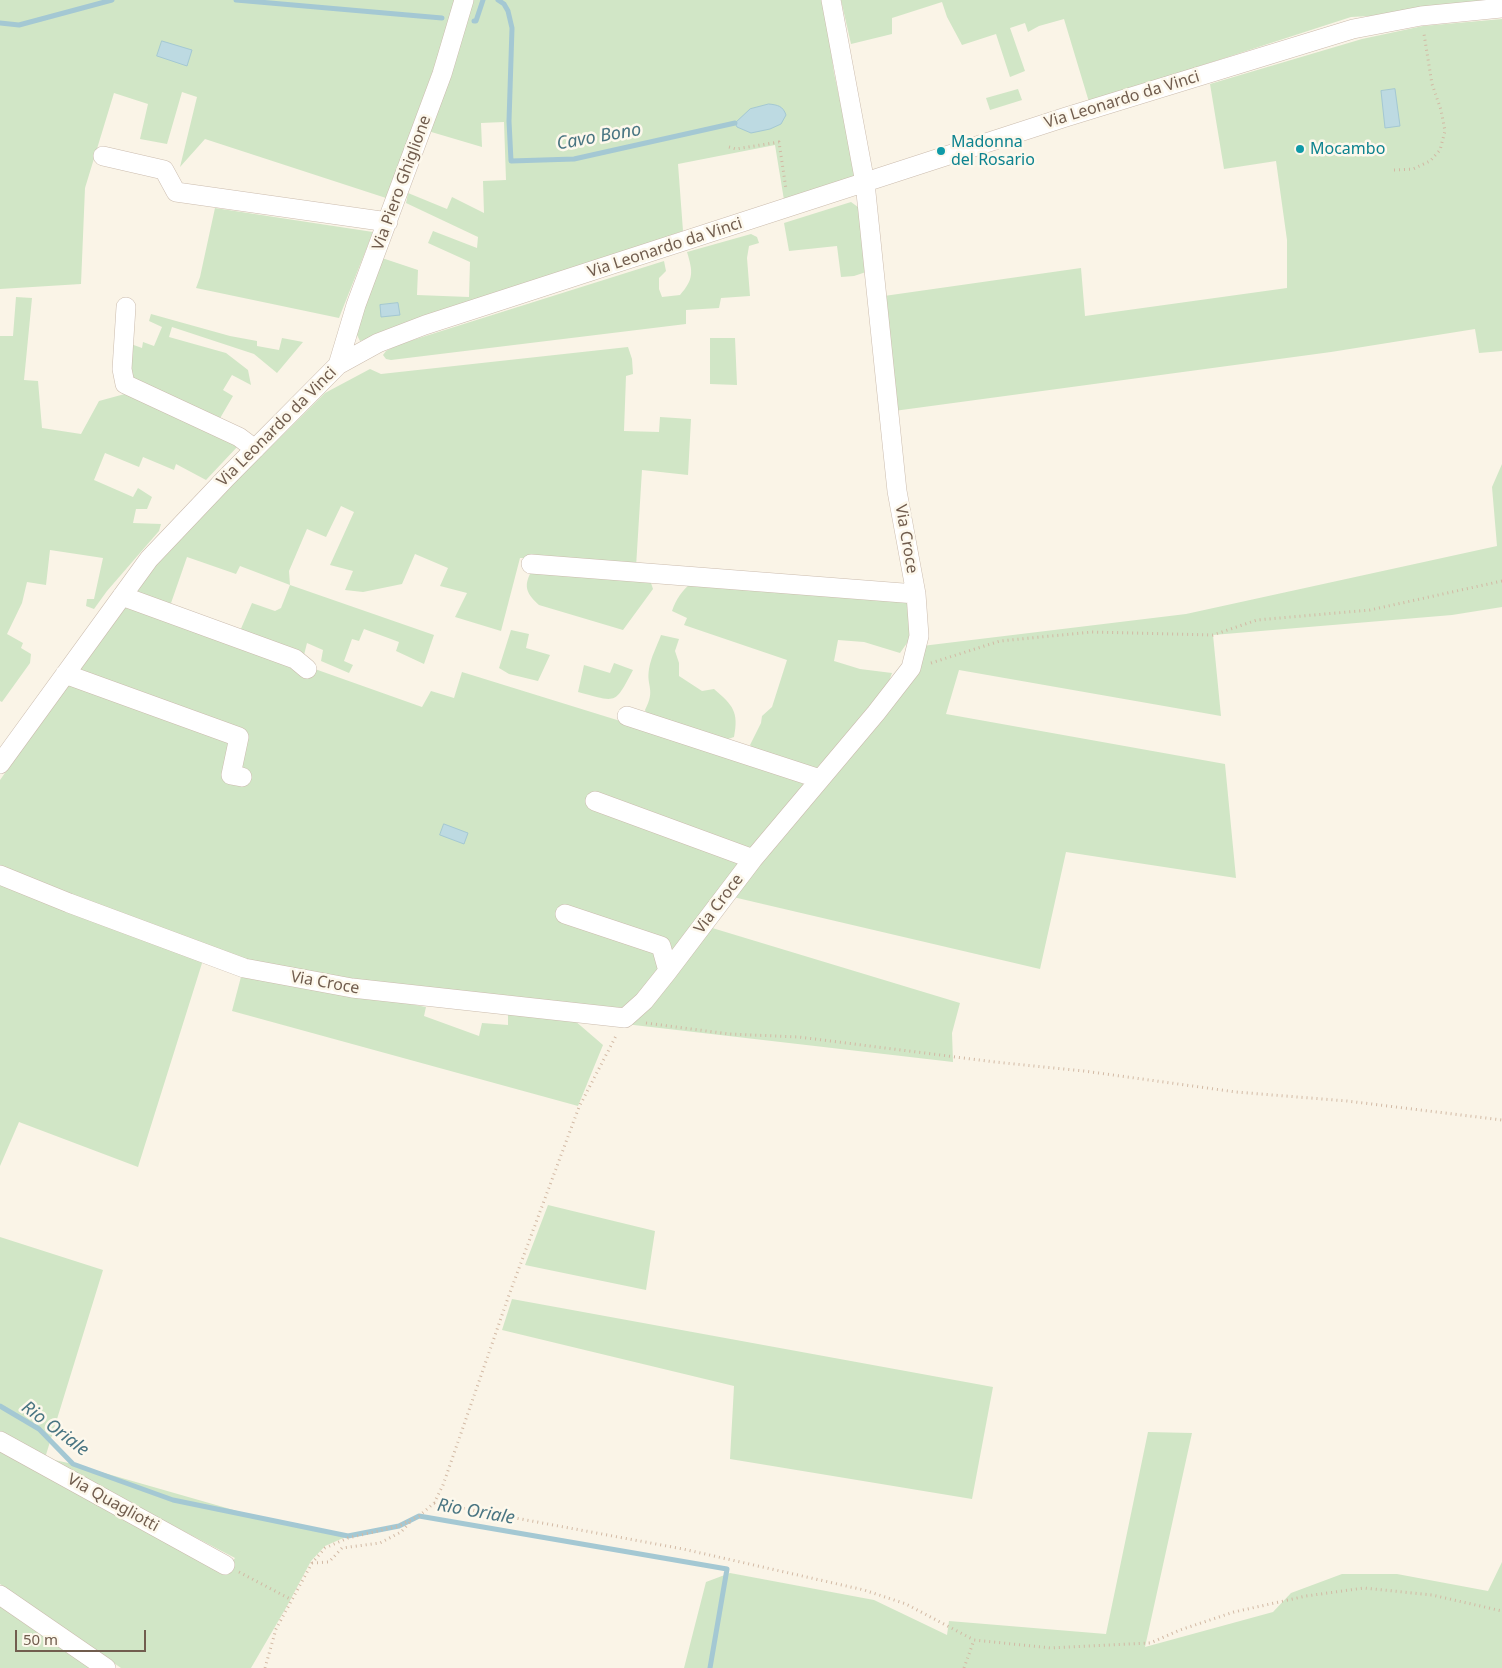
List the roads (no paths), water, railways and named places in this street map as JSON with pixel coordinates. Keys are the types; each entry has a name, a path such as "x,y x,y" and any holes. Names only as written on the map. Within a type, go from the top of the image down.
{"street":[{"name":"Via Piero Ghiglione","path":"338,365 356,305 442,74 464,0"},
{"name":"Via Croce","path":"0,875 69,903 244,968 352,988 625,1018 644,1000 753,858 911,668 919,636 916,594 897,491 864,183 831,0"},
{"name":"Via Leonardo da Vinci","path":"0,764 149,559 338,365 378,343 425,325 789,207 1140,94 1352,29 1421,16 1502,8"},
{"path":"102,156 164,170 176,192 388,222"},
{"path":"126,307 122,369 125,384 239,437 255,449"},
{"path":"531,564 916,594"},
{"path":"122,596 295,659 307,669"},
{"path":"65,674 239,738 231,774 242,776"},
{"path":"627,716 820,779"},
{"path":"595,802 753,858"},
{"path":"565,914 662,946 668,971"},
{"name":"Via Quagliotti","path":"0,1441 225,1565"},
{"path":"0,1595 106,1668"}],"water":[{"path":"162,41 192,50 187,66 157,56"},
{"path":"1395,89 1400,126 1385,128 1381,91"},
{"path":"769,104 780,106 785,112 786,115 781,124 770,129 751,133 737,127 735,123 750,109"},
{"path":"398,303 400,315 381,317 380,305"},
{"path":"444,824 468,833 464,844 440,835"}],"waterway":[{"path":"0,23 19,25 112,0"},
{"path":"236,0 442,18"},
{"path":"474,21 476,21 483,0"},
{"name":"Cavo Bono","path":"498,0 504,4 508,11 512,28 509,121 511,161 574,159 735,123"},
{"name":"Rio Oriale","path":"0,1406 39,1429 73,1464 173,1500 348,1536 399,1526 419,1516 727,1569 710,1668"}],"place":[{"name":"Mocambo","path":"1300,149"},
{"name":"Madonna del Rosario","path":"941,151"}]}
